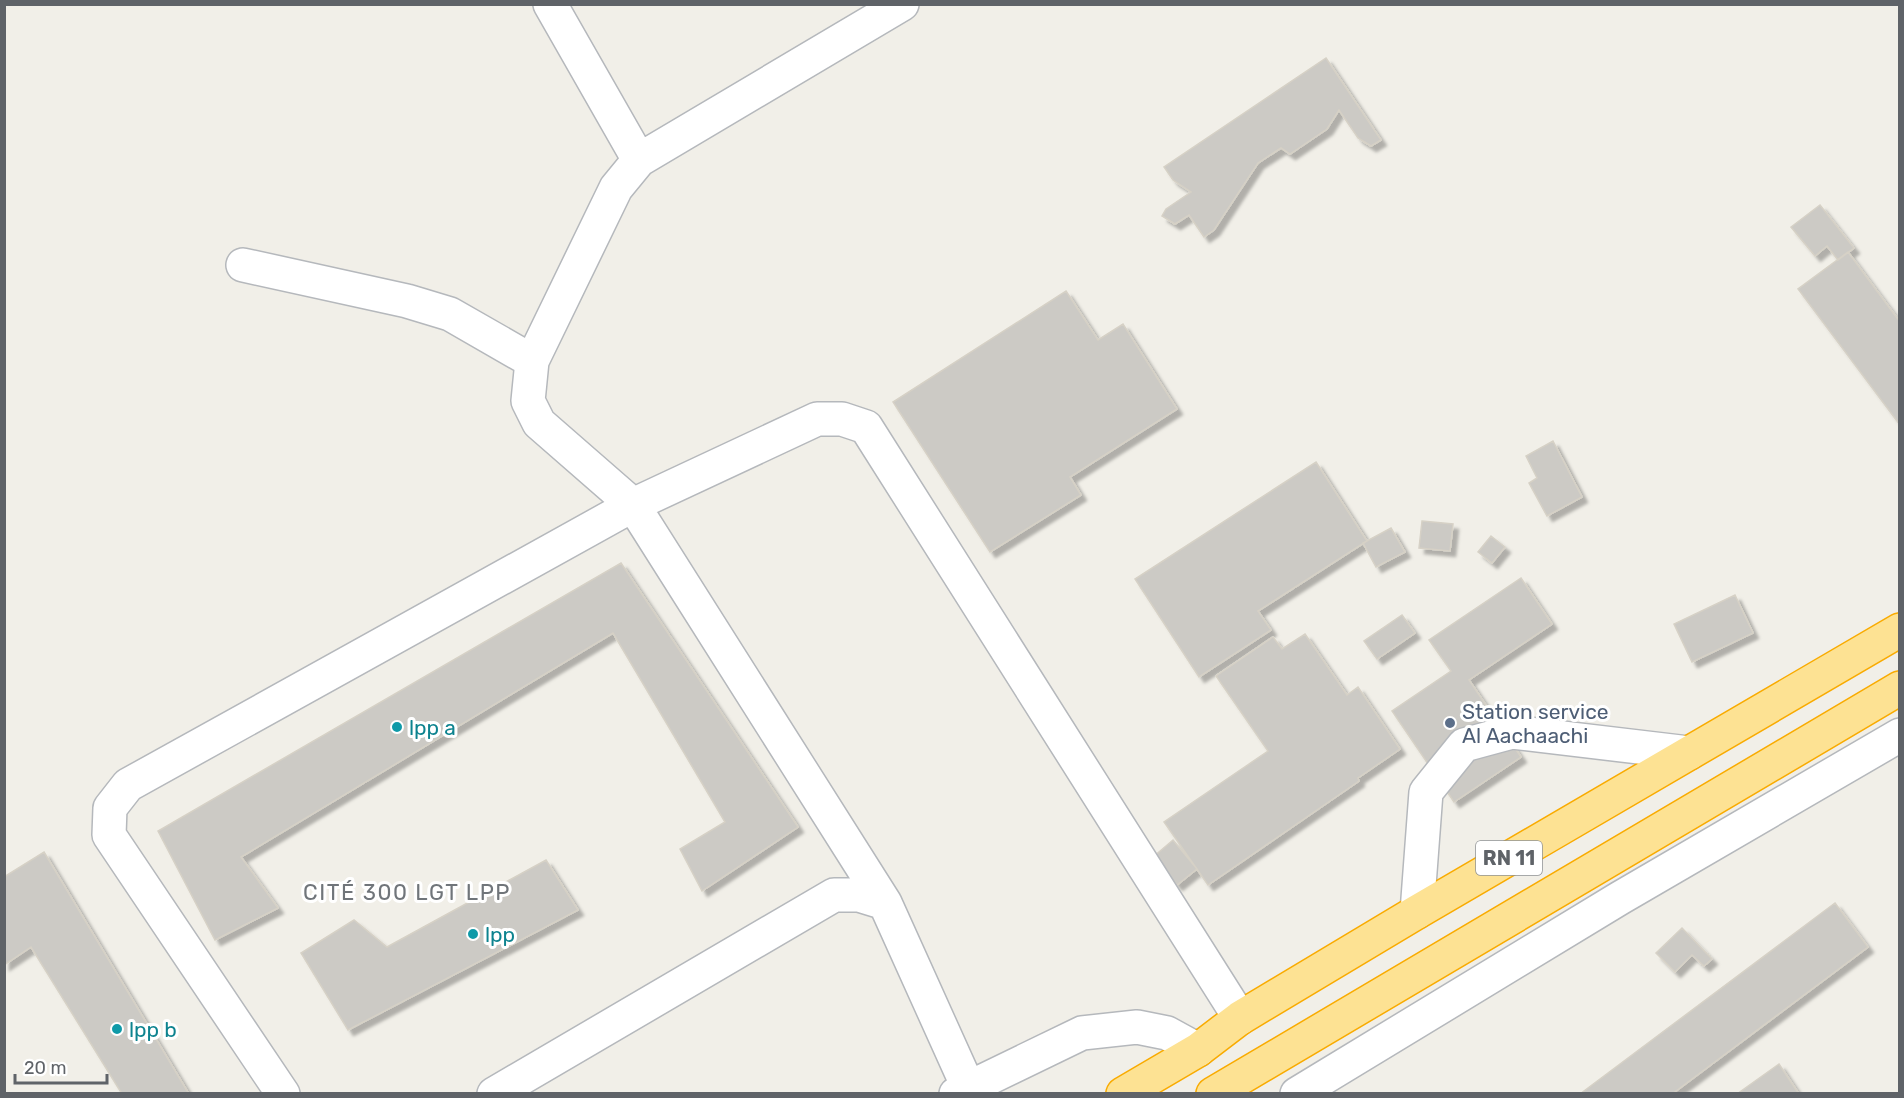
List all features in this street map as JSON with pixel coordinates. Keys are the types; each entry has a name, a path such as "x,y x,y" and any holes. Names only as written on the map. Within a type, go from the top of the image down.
{"highway":[{"name":"RN 11","path":"1123,1094 1198,1050 1239,1018 1899,630"},
{"name":"RN 11","path":"1213,1094 1899,688"}],"street":[{"path":"550,4 639,160"},
{"path":"902,4 639,160 616,188 532,361 528,401 539,423 633,505 885,903 962,1090 1083,1033 1137,1027 1167,1033 1198,1050"},
{"path":"243,265 407,301 450,314 532,361"},
{"path":"283,1094 109,835 110,808 128,785 633,505 816,419 842,419 866,427 1239,1018"},
{"path":"1417,912 1426,792 1464,745 1512,732 1689,753"},
{"path":"1297,1094 1630,892 1899,735"},
{"path":"494,1094 834,896 860,895 885,903"}],"building":[{"path":"1326,58 1381,140 1371,146 1358,138 1339,110 1327,129 1290,154 1281,148 1258,163 1214,230 1204,237 1189,215 1175,224 1162,216 1166,209 1191,192 1173,180 1164,167"},
{"path":"1820,205 1854,248 1838,260 1827,246 1815,256 1791,227"},
{"path":"1848,252 1900,322 1900,425 1798,289"},
{"path":"1066,291 1098,340 1123,324 1177,409 1070,477 1081,495 990,552 893,402"},
{"path":"1553,441 1582,497 1547,516 1529,483 1537,478 1526,456"},
{"path":"1316,462 1367,541 1258,611 1271,630 1199,677 1135,579"},
{"path":"1422,521 1453,524 1450,551 1419,548"},
{"path":"1391,528 1405,552 1376,567 1363,543"},
{"path":"1491,536 1505,547 1492,563 1478,552"},
{"name":"lpp a","path":"621,563 798,827 702,891 680,849 725,822 613,633 241,857 278,908 215,940 158,831"},
{"path":"1521,578 1552,624 1469,680 1521,757 1454,802 1392,711 1451,671 1429,640"},
{"path":"1735,595 1753,633 1692,662 1674,624"},
{"path":"1402,615 1415,633 1377,659 1364,641"},
{"path":"1305,634 1347,695 1358,687 1400,749 1358,778 1359,781 1208,885 1164,822 1268,751 1216,676 1273,637 1282,649"},
{"path":"1173,840 1197,869 1177,885 1153,857"},
{"name":"lpp b","path":"44,852 189,1094 122,1094 31,947 4,965 4,877"},
{"name":"lpp","path":"546,860 578,910 348,1030 301,953 354,920 387,947"},
{"path":"1835,903 1868,947 1672,1094 1580,1094"},
{"path":"1682,928 1712,959 1704,966 1692,955 1675,972 1656,953"},
{"path":"1779,1064 1799,1094 1737,1094"}],"place":[{"name":"Station service Al Aachaachi","path":"1450,723"},
{"name":"lpp a","path":"397,727"},
{"name":"lpp","path":"473,934"},
{"name":"lpp b","path":"117,1029"}],"district":[{"name":"CITÉ 300 LGT LPP","path":"407,892"}]}
